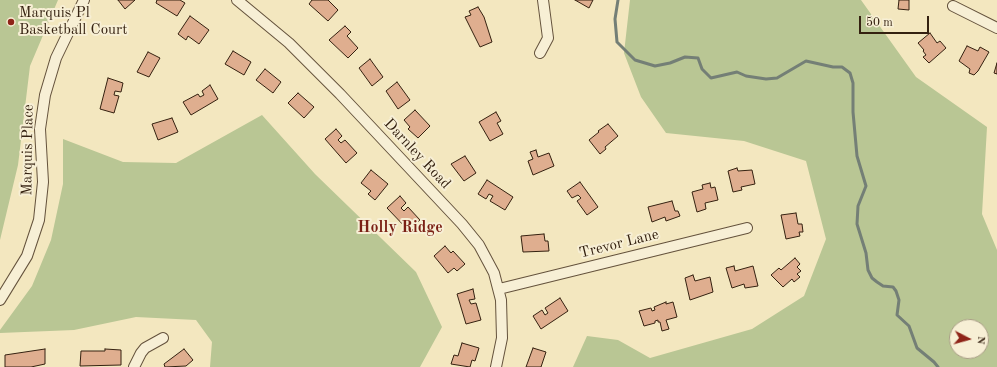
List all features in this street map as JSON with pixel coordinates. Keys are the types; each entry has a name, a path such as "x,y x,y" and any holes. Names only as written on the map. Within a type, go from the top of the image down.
{"street":[{"name":"Marquis Place","path":"0,300 27,256 39,220 43,182 40,129 45,95 56,58 84,0"},
{"name":"Darnley Road","path":"237,0 289,43 340,94 462,224 486,258 499,289 502,319 502,338 496,367"},
{"path":"540,53 548,38 543,0"},
{"path":"953,6 997,28"},
{"name":"Trevor Lane","path":"499,289 747,228"},
{"path":"134,367 140,353 163,338"}],"green space":[{"path":"0,0 58,0 30,66 18,165 0,240"},
{"path":"630,0 861,0 916,77 987,127 982,214 997,250 997,367 573,367 587,336 618,340 650,358 752,329 804,296 826,239 806,161 744,141 666,133 641,97 624,53"},
{"path":"262,115 315,174 416,272 442,327 420,367 210,367 212,342 196,320 136,317 74,330 0,333 0,330 32,286 51,240 63,184 63,139 123,162 176,163"}],"building":[{"path":"118,0 135,0 125,9"},
{"path":"157,0 180,0 185,3 177,16 156,3"},
{"path":"312,0 328,0 338,10 328,21 309,4"},
{"path":"575,0 593,0 589,8"},
{"path":"899,0 909,0 909,10 898,9"},
{"path":"478,7 484,17 492,42 480,47 465,17 471,15 469,11"},
{"path":"190,16 209,30 199,44 188,36 186,40 178,34"},
{"path":"345,26 351,32 347,36 358,48 348,58 329,40"},
{"path":"930,33 937,43 940,41 946,48 929,63 923,57 926,55 918,43"},
{"path":"967,46 978,51 980,47 989,52 974,75 969,73 970,69 959,61"},
{"path":"233,51 251,62 244,75 225,64"},
{"path":"148,52 160,58 149,77 137,72"},
{"path":"370,59 383,77 372,86 359,68"},
{"path":"997,63 997,74 994,73"},
{"path":"265,69 281,82 273,93 256,80"},
{"path":"108,78 123,83 121,92 115,91 114,95 119,96 114,113 100,109"},
{"path":"397,82 410,100 398,109 386,91"},
{"path":"210,85 218,99 191,115 183,102 198,94 200,97 204,95 202,91"},
{"path":"298,93 314,107 304,118 288,103"},
{"path":"415,110 430,126 418,138 408,129 410,127 404,120"},
{"path":"496,112 501,121 497,123 503,134 490,141 479,122"},
{"path":"172,118 178,132 158,140 152,124"},
{"path":"608,124 618,136 605,147 606,149 600,154 589,140"},
{"path":"336,129 342,136 338,140 341,143 345,140 357,153 346,163 325,139"},
{"path":"536,150 538,157 549,153 554,166 533,175 528,161 533,159 530,152"},
{"path":"465,156 476,173 464,181 451,164"},
{"path":"737,168 738,171 752,170 755,184 741,187 742,190 733,192 728,171"},
{"path":"371,170 388,184 375,200 368,194 371,191 361,183"},
{"path":"487,180 513,197 505,210 490,201 493,196 489,194 486,199 478,194"},
{"path":"580,182 598,207 587,215 577,201 581,198 578,195 572,198 567,191"},
{"path":"710,183 711,188 715,187 718,200 705,203 706,209 697,212 692,192 703,189 702,185"},
{"path":"400,196 406,203 401,208 404,211 408,207 420,220 409,231 387,208"},
{"path":"672,201 675,211 678,211 680,216 666,221 665,217 652,222 648,207"},
{"path":"796,213 798,224 802,224 803,232 799,232 800,236 786,239 781,215"},
{"path":"544,234 545,241 548,241 549,251 523,252 521,236"},
{"path":"445,246 451,253 453,251 465,264 457,271 454,268 448,273 434,256"},
{"path":"795,258 800,264 797,267 801,271 797,274 800,277 794,282 792,279 783,287 771,275 779,268 781,270"},
{"path":"734,266 735,271 753,266 758,286 745,288 744,284 732,288 726,268"},
{"path":"693,275 695,281 710,277 713,292 690,300 685,278"},
{"path":"473,289 475,299 469,300 471,304 476,303 481,320 466,324 457,294"},
{"path":"560,298 568,311 541,329 533,316 542,310 545,315 548,313 545,308"},
{"path":"666,302 666,304 673,302 677,317 666,320 669,329 662,331 658,320 655,321 655,323 644,326 639,311 651,308 652,311 655,310 654,307"},
{"path":"462,343 479,348 475,361 472,360 470,367 451,364 454,355 458,356"},
{"path":"533,348 546,352 541,367 526,367"},
{"path":"45,349 45,364 31,367 5,367 5,355"},
{"path":"105,349 121,350 121,365 80,366 81,351 105,351"},
{"path":"184,349 193,360 186,366 165,367 164,364"}],"waterway":[{"path":"618,0 615,19 617,42 635,60 655,66 670,63 685,57 698,58 702,69 711,78 737,72 746,76 766,79 777,78 806,61 833,67 842,67 850,73 853,83 853,112 857,156 866,186 858,206 857,224 866,253 868,270 872,278 877,282 883,286 893,287 896,291 899,300 897,315 909,326 917,348 938,367"}],"place":[{"name":"Marquis Pl Basketball Court","path":"11,22"}],"district":[{"name":"Holly Ridge","path":"400,228"}]}
